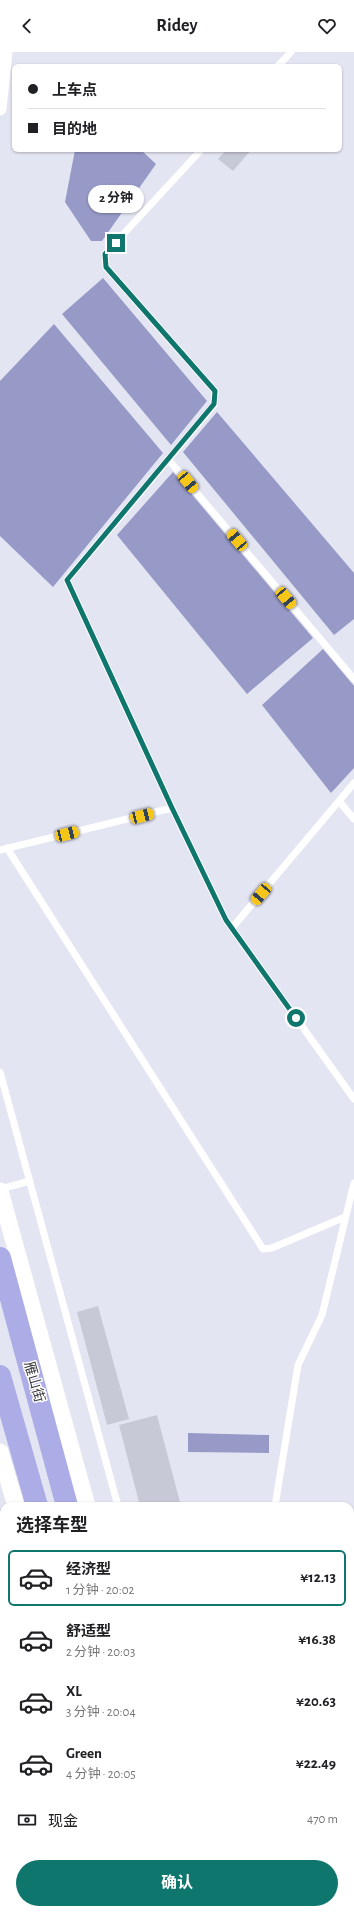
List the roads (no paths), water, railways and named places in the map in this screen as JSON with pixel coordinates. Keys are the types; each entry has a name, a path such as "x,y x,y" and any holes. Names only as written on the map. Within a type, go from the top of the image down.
{"highway":[{"name":"雁山街","path":"0,1258 66,1502"},
{"path":"0,1376 36,1502"}],"street":[{"path":"0,109 6,52"},
{"path":"0,1190 86,1502"},
{"path":"0,1452 15,1502"}],"lane":[{"path":"280,64 291,52"},
{"path":"199,152 105,254 106,267 215,391 214,404 67,580 172,808 226,920 354,1099"},
{"path":"168,459 354,679"},
{"path":"232,928 354,783"},
{"path":"340,801 354,819"},
{"path":"172,808 3,849 263,1249 272,1248 346,1217"},
{"path":"0,1072 117,1502"},
{"path":"0,1190 30,1182"},
{"path":"276,1502 298,1365 322,1315 346,1217 351,1207 354,1183"}]}
